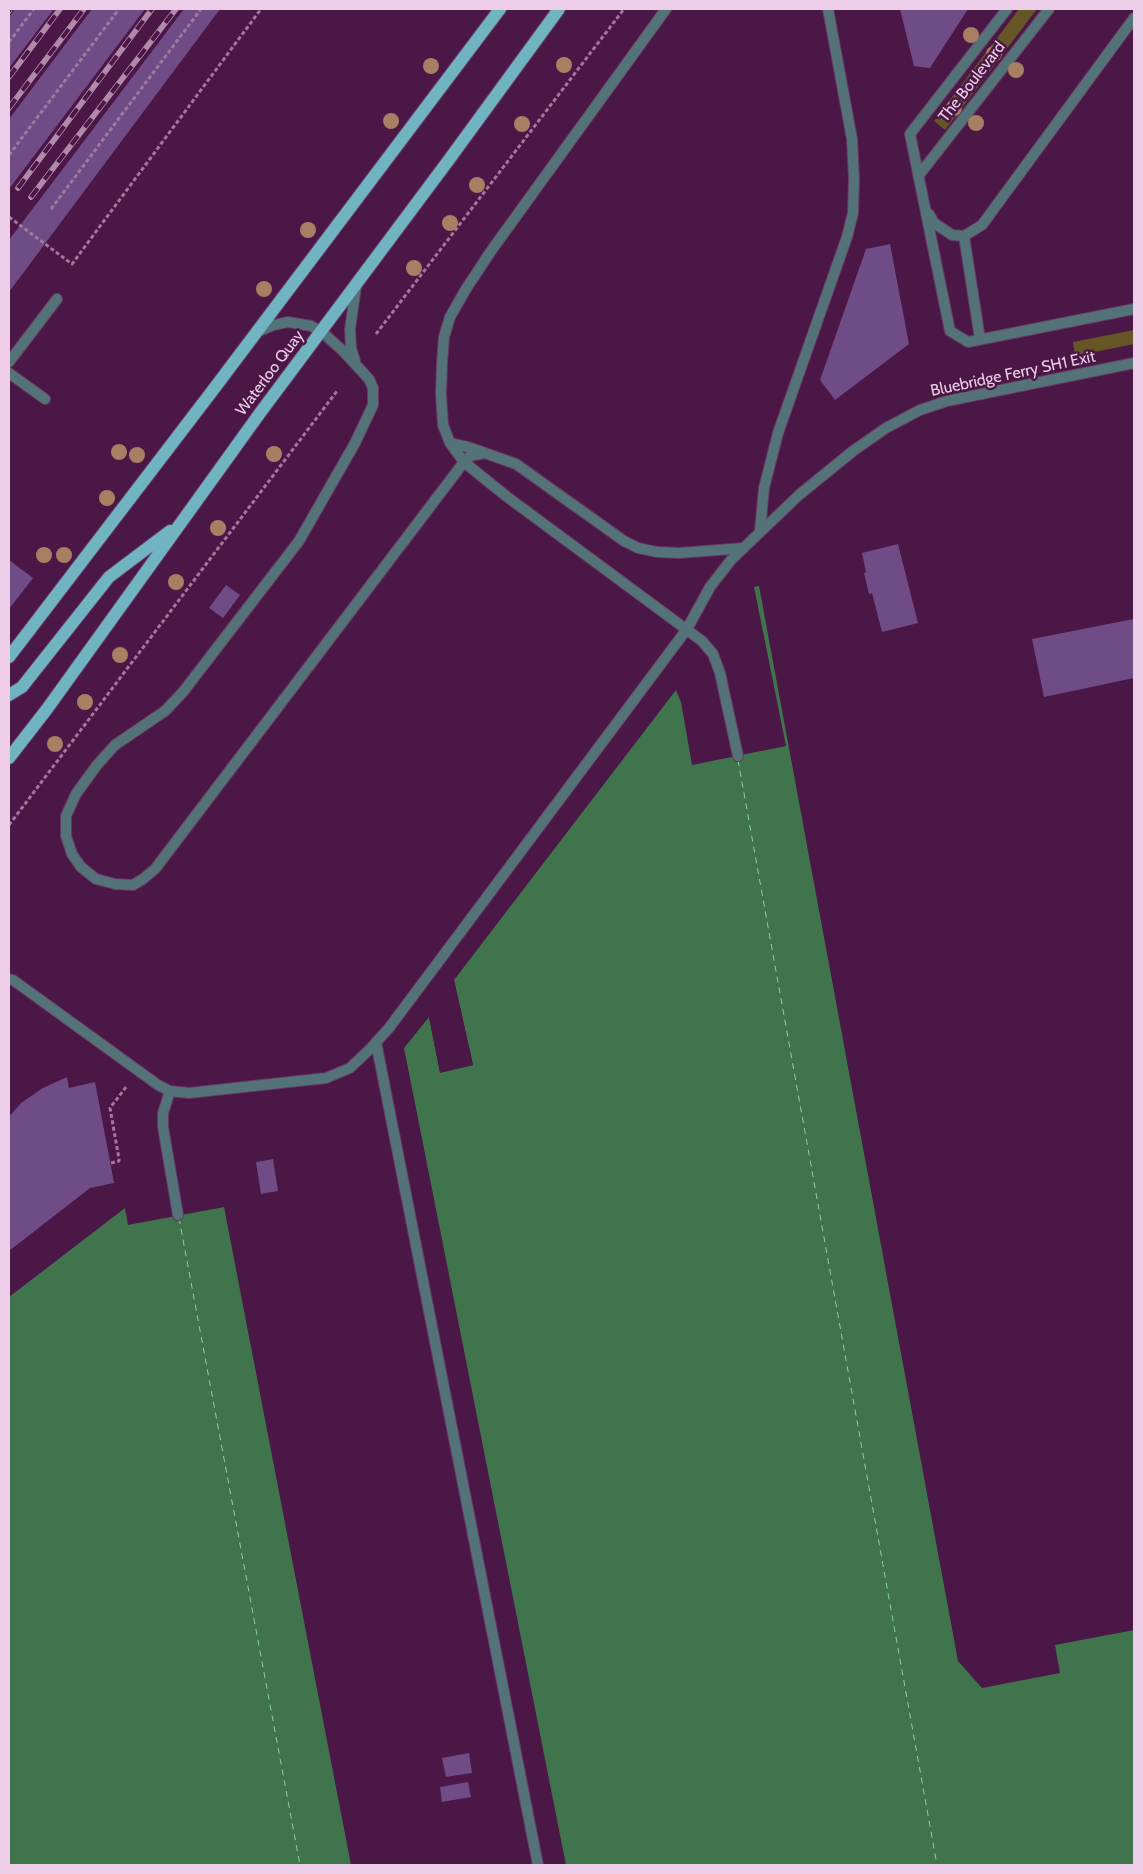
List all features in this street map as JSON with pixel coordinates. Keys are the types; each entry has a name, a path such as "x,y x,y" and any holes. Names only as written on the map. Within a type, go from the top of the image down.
{"main road":[{"path":"9,657 500,9"},
{"name":"Waterloo Quay","path":"9,758 47,709 180,524 559,9"},
{"path":"9,695 22,688 109,577 180,524"}],"lane":[{"path":"666,9 491,251 466,288 450,317 444,337 441,390 443,425 450,443 464,462 506,496 702,641 713,654 720,673 738,756"},
{"path":"760,531 764,488 778,433 847,237 853,213 852,139 828,9"},
{"name":"The Boulevard","path":"980,339 968,342 950,331 910,134 1007,9"},
{"name":"The Boulevard","path":"919,175 1049,9"},
{"path":"926,208 934,223 952,235 964,236 982,226 1134,18"},
{"path":"964,236 980,339 1134,309"},
{"path":"356,364 351,348 350,329 351,312 357,283"},
{"path":"9,362 57,299"},
{"path":"256,332 274,324 288,322 311,326 321,332 356,364 369,379 373,388 374,400 371,412 299,541 182,692 164,711 115,745 97,765 76,794 66,816 66,836 72,854 81,867 96,879 115,884 133,885 155,869 464,462 470,456 485,453"},
{"name":"Bluebridge Ferry SH1 Exit","path":"170,1091 189,1093 326,1078 350,1068 376,1042 401,1012 686,629 710,587 731,560 799,495 853,451 886,428 920,410 947,401 1134,363"},
{"path":"9,373 45,399"},
{"path":"450,443 516,464 624,541 638,548 656,552 679,553 744,548"},
{"path":"9,979 14,980 158,1085 170,1091 163,1114 162,1127 178,1215"},
{"path":"376,1042 538,1865"}],"path":[{"path":"9,42 34,9"},
{"path":"9,155 119,9"},
{"path":"51,209 201,9"},
{"path":"9,217 72,264 261,9"},
{"path":"376,334 624,9"},
{"path":"9,825 337,391"},
{"path":"111,1163 119,1161 119,1159 110,1108 128,1085"}],"shaded area":[{"path":"1019,9 1037,9 945,130 934,121"},
{"path":"1134,330 1134,344 1075,356 1073,342"},
{"path":"759,586 958,1661 982,1688 1060,1673 1055,1645 1134,1630 1134,1865 566,1865 404,1048 429,1017 440,1072 473,1065 454,980 676,690 681,702 692,765 786,746 754,587"},
{"path":"224,1207 351,1865 9,1865 9,1297 125,1208 128,1225"}],"pier":[{"path":"454,980 473,1065 440,1073 430,1014 442,1070 470,1063 452,983"}],"building":[{"path":"15,9 54,9 9,68 9,17"},
{"path":"92,9 145,9 9,189 9,119"},
{"path":"184,9 220,9 9,292 9,240"},
{"path":"900,9 968,9 930,68 914,66"},
{"path":"890,244 909,344 835,400 820,380 866,249"},
{"path":"898,544 918,623 882,632 872,593 869,594 862,553"},
{"path":"9,560 33,578 9,609"},
{"path":"226,585 240,595 223,618 209,608"},
{"path":"1134,619 1134,678 1044,697 1032,639"},
{"path":"67,1077 69,1088 95,1082 114,1183 90,1188 9,1251 9,1117 21,1103 43,1088"},
{"path":"273,1159 278,1191 261,1194 256,1162"},
{"path":"469,1753 472,1773 446,1777 442,1758"},
{"path":"468,1782 471,1797 442,1802 440,1787"}],"ferry route":[{"path":"738,760 937,1865"},
{"path":"179,1218 300,1865"}],"railway":[{"path":"9,77 60,9"},
{"path":"9,108 84,9"},
{"path":"18,188 152,9"},
{"path":"31,197 176,9"}]}
